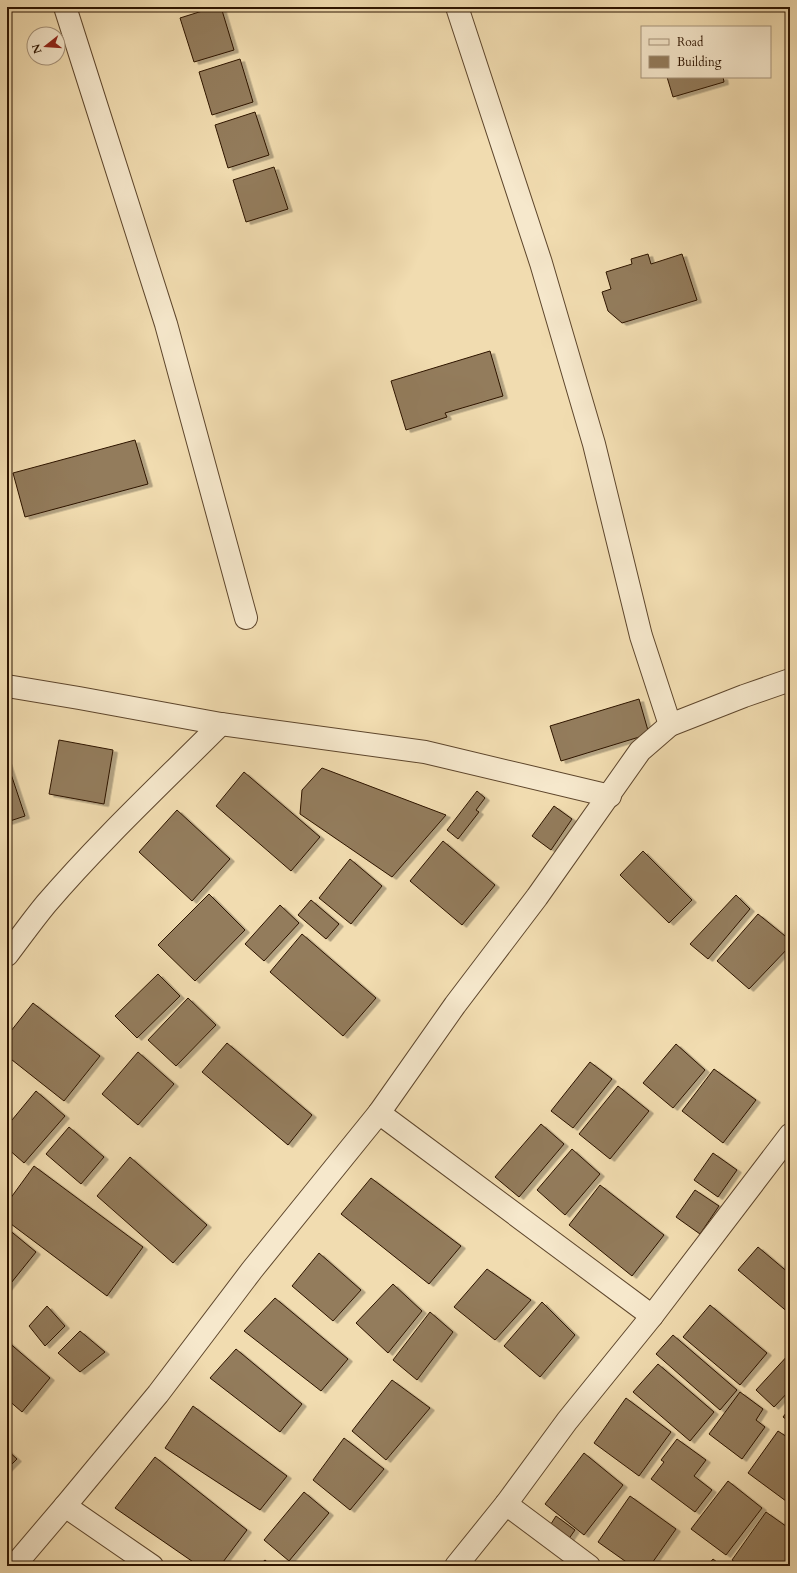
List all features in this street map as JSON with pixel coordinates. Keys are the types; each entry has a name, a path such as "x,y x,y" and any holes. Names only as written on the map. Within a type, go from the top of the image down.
{"street":[{"path":"65,7 166,324 246,618"},
{"path":"457,7 541,263 594,444 641,636 670,725"},
{"path":"14,1566 158,1394 252,1270 379,1112 456,1005 537,897 610,796 640,751 670,725 790,680"},
{"path":"7,686 220,724 425,752 610,796"},
{"path":"7,955 46,904 220,724"},
{"path":"379,1112 652,1316"},
{"path":"456,1566 506,1504 567,1422 652,1316 790,1134"},
{"path":"506,1504 589,1566"},
{"path":"65,1506 152,1566"}],"building":[{"path":"215,7 221,7 234,50 194,62 180,18"},
{"path":"240,59 253,102 212,115 199,72"},
{"path":"667,78 723,78 724,82 673,97"},
{"path":"255,112 269,155 228,168 215,125"},
{"path":"274,167 288,209 246,222 233,180"},
{"path":"648,254 651,264 682,254 697,300 622,323 608,311 602,292 611,289 606,272 632,264 631,259"},
{"path":"490,351 503,396 445,413 447,417 406,430 391,381"},
{"path":"135,440 148,484 25,517 13,473"},
{"path":"639,699 649,734 561,761 550,726"},
{"path":"59,740 113,750 104,804 49,794"},
{"path":"7,762 25,816 7,822"},
{"path":"322,768 446,815 392,877 300,814 302,790"},
{"path":"244,772 320,837 291,871 216,806"},
{"path":"477,791 485,798 476,810 479,812 458,839 447,830"},
{"path":"554,806 572,819 551,850 532,836"},
{"path":"177,810 230,859 192,901 139,852"},
{"path":"443,841 495,885 462,925 410,881"},
{"path":"643,851 692,900 669,923 620,875"},
{"path":"350,859 382,886 351,924 319,898"},
{"path":"209,894 245,930 195,981 158,945"},
{"path":"736,895 750,909 708,959 690,944"},
{"path":"311,900 339,924 326,939 298,915"},
{"path":"280,905 299,923 264,961 245,944"},
{"path":"758,914 790,940 790,946 749,989 717,961"},
{"path":"302,934 376,998 343,1036 270,972"},
{"path":"158,974 180,996 137,1038 115,1016"},
{"path":"188,998 216,1025 176,1066 148,1040"},
{"path":"33,1003 100,1056 64,1101 7,1056 7,1036"},
{"path":"227,1043 312,1115 288,1145 202,1072"},
{"path":"676,1044 705,1070 673,1108 643,1083"},
{"path":"138,1052 174,1084 138,1125 102,1094"},
{"path":"590,1062 612,1079 573,1128 551,1111"},
{"path":"714,1069 756,1100 723,1143 682,1111"},
{"path":"618,1086 649,1111 610,1159 579,1134"},
{"path":"36,1091 65,1116 24,1163 7,1148 7,1126"},
{"path":"541,1124 564,1144 519,1197 495,1177"},
{"path":"69,1127 104,1157 81,1184 46,1154"},
{"path":"572,1149 600,1174 565,1215 537,1190"},
{"path":"713,1153 737,1170 718,1197 694,1180"},
{"path":"130,1157 207,1225 173,1263 97,1196"},
{"path":"34,1166 143,1247 107,1296 7,1221 7,1203"},
{"path":"371,1178 461,1246 429,1284 341,1214"},
{"path":"600,1185 664,1235 632,1276 569,1225"},
{"path":"695,1190 719,1206 700,1234 676,1217"},
{"path":"8,1229 36,1252 7,1288 7,1230"},
{"path":"758,1247 790,1274 790,1314 738,1270"},
{"path":"319,1253 361,1290 333,1321 292,1286"},
{"path":"487,1269 531,1300 495,1340 454,1307"},
{"path":"393,1284 422,1311 388,1353 356,1323"},
{"path":"275,1298 348,1359 321,1391 244,1331"},
{"path":"542,1302 575,1335 540,1377 504,1346"},
{"path":"710,1305 767,1353 740,1385 683,1337"},
{"path":"47,1306 65,1326 45,1346 29,1326"},
{"path":"430,1312 453,1332 417,1380 393,1360"},
{"path":"80,1331 105,1352 80,1372 58,1353"},
{"path":"673,1335 737,1390 720,1410 656,1354"},
{"path":"7,1341 50,1378 22,1412 7,1399"},
{"path":"236,1349 302,1404 280,1432 210,1378"},
{"path":"790,1353 790,1390 774,1407 756,1390"},
{"path":"658,1364 714,1412 690,1441 633,1392"},
{"path":"392,1380 430,1408 386,1460 352,1431"},
{"path":"740,1392 763,1409 756,1420 765,1427 742,1459 709,1434"},
{"path":"626,1398 671,1432 639,1476 594,1443"},
{"path":"193,1406 287,1476 260,1510 165,1448"},
{"path":"790,1408 790,1422 783,1417"},
{"path":"778,1431 790,1439 790,1504 748,1473"},
{"path":"344,1438 384,1469 350,1510 313,1480"},
{"path":"677,1439 706,1460 694,1476 712,1490 695,1512 651,1479 664,1462 661,1460"},
{"path":"7,1450 17,1459 7,1469"},
{"path":"584,1453 623,1485 584,1535 545,1504"},
{"path":"155,1457 247,1530 220,1566 199,1566 115,1508"},
{"path":"728,1481 762,1508 726,1555 691,1529"},
{"path":"304,1492 329,1513 289,1561 264,1540"},
{"path":"630,1496 676,1529 650,1566 632,1566 598,1542"},
{"path":"766,1512 790,1529 790,1566 740,1566 732,1560"},
{"path":"556,1516 575,1530 568,1540 549,1527"},
{"path":"713,1559 722,1566 707,1566"},
{"path":"265,1560 272,1566 258,1566"}]}
